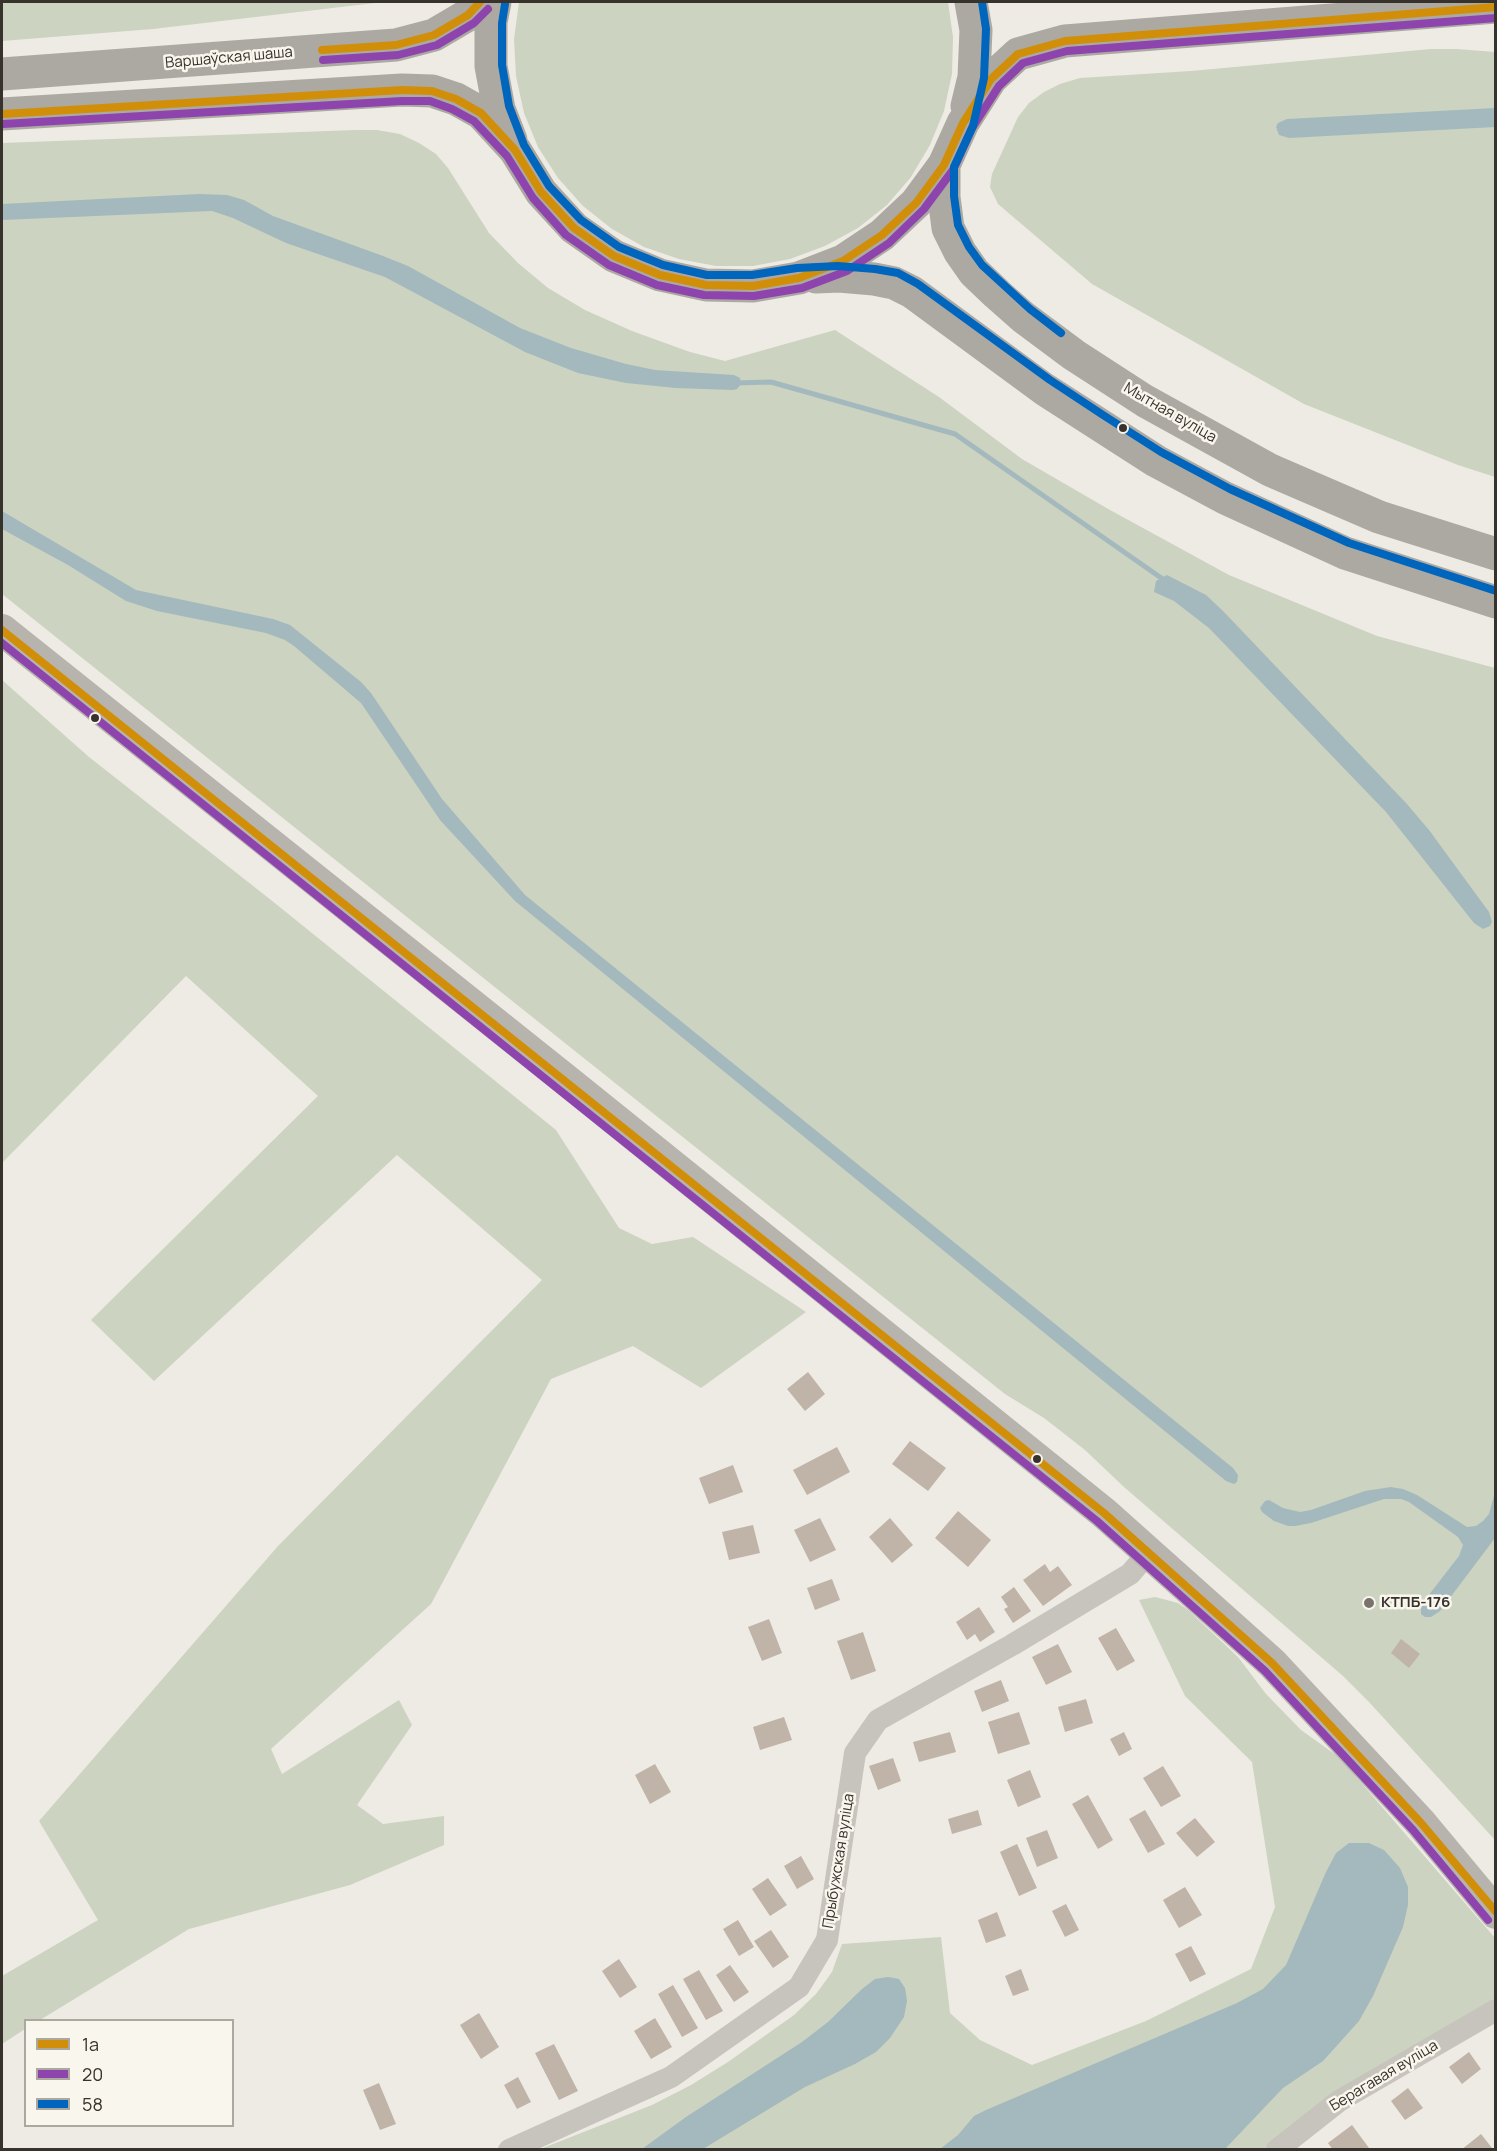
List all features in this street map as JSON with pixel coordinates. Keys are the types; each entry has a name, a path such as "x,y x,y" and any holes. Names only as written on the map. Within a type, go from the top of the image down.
{"highway":[{"name":"Варшаўская шаша","path":"2,74 396,45 434,35 468,15 480,2"},
{"path":"495,2 491,22 491,66 499,109 515,150 541,192 574,228 614,256 660,275 706,285 753,286 799,278 839,276 874,279 903,288 912,292 1044,389 1097,424 1156,461 1225,498 1345,553 1496,602"},
{"path":"963,123 974,77 976,30 971,2"},
{"path":"799,278 843,261 882,236 916,203 944,165 963,123 991,79 1018,54 1065,40 1496,7"},
{"path":"2,114 402,90 432,91 456,99 480,113 515,150"},
{"name":"Мытная вуліца","path":"944,165 944,197 948,228 960,252 974,272 997,294 1023,317 1074,355 1144,401 1270,470 1380,517 1496,554"}],"main road":[{"path":"2,630 1104,1513 1222,1617 1299,1691 1421,1823 1496,1913"}],"street":[{"name":"Прыбужская вуліца","path":"509,2150 671,2077 799,1987 827,1940 855,1753 878,1720 1012,1645 1130,1574 1148,1553"},
{"name":"Берагавая вуліца","path":"1277,2150 1339,2101 1496,2010"}],"green space":[{"path":"2,2 384,2 153,29 2,41"},
{"path":"519,2 948,2 953,37 952,74 944,111 930,145 911,177 887,205 858,228 825,246 790,259 753,266 716,266 679,259 644,247 612,229 583,206 558,178 538,147 524,113 516,76 514,39"},
{"path":"1431,49 1495,52 1495,477 1458,465 1304,404 1092,284 998,204 990,187 992,174 1018,117 1029,103 1060,84 1080,78 1191,71"},
{"path":"377,130 400,134 436,154 448,168 489,233 518,263 548,288 585,310 632,331 690,352 725,361 835,330 939,397 1022,459 1229,575 1377,636 1495,668 1495,1840 1343,1676 1124,1487 1085,1450 1044,1418 1005,1394 2,594 2,143"},
{"path":"2,680 89,757 271,900 556,1130 619,1228 652,1244 693,1237 806,1312 701,1388 633,1346 551,1379 431,1604 271,1749 282,1774 399,1700 412,1725 357,1805 383,1824 444,1816 444,1845 350,1885 189,1929 42,2019 24,2019 24,2030 2,2044 2,1976 98,1920 39,1821 278,1546 542,1280 397,1155 154,1381 91,1320 318,1096 186,976 2,1163"},
{"path":"1155,1597 1178,1603 1188,1610 1238,1657 1266,1694 1301,1730 1345,1764 1495,1938 1495,2007 1270,2149 538,2150 652,2105 728,2062 794,2015 816,1994 832,1972 842,1944 941,1937 950,2013 980,2040 1032,2065 1146,2021 1251,1969 1275,1907 1252,1762 1185,1696 1139,1600"}],"water":[{"path":"1495,108 1495,127 1289,138 1279,135 1276,127 1278,123 1287,119"},
{"path":"199,194 227,195 244,200 273,216 408,266 520,328 571,348 655,370 734,375 740,378 741,384 733,390 676,388 626,383 578,373 525,352 385,277 286,243 233,218 212,211 2,220 2,204"},
{"path":"2,511 136,590 273,619 290,625 361,682 371,693 442,799 525,895 1233,1468 1238,1475 1237,1482 1234,1484 1226,1481 515,901 440,820 361,703 294,646 266,633 157,611 126,601 68,565 2,529"},
{"path":"1167,575 1206,595 1223,611 1406,803 1429,830 1489,912 1492,922 1490,926 1483,929 1474,923 1386,812 1209,628 1174,601 1154,592 1156,581"},
{"path":"1391,1487 1417,1495 1467,1527 1476,1526 1489,1514 1495,1492 1495,1538 1440,1611 1431,1617 1421,1614 1421,1605 1459,1556 1463,1545 1458,1537 1409,1502 1401,1499 1384,1499 1295,1526 1274,1521 1260,1508 1265,1501 1269,1500 1283,1508 1300,1512 1365,1491"},
{"path":"1349,1843 1369,1843 1384,1850 1400,1868 1408,1887 1408,1905 1403,1927 1373,1996 1359,2021 1323,2061 1283,2088 1225,2149 940,2149 958,2135 974,2116 986,2110 1237,2003 1263,1989 1286,1965 1326,1872 1336,1853"},
{"path":"888,1977 899,1979 905,1988 907,2001 904,2017 890,2038 876,2052 805,2087 703,2149 642,2149 686,2117 802,2042 828,2022 875,1979"}],"building":[{"path":"808,1372 825,1394 805,1411 787,1389"},
{"path":"910,1441 946,1468 928,1491 892,1464"},
{"path":"837,1447 850,1472 807,1495 793,1470"},
{"path":"733,1465 743,1492 709,1504 699,1478"},
{"path":"958,1511 991,1540 968,1567 935,1538"},
{"path":"820,1518 836,1550 810,1562 794,1530"},
{"path":"890,1518 913,1545 892,1563 869,1537"},
{"path":"753,1525 760,1553 729,1560 722,1532"},
{"path":"1045,1564 1050,1572 1058,1566 1072,1585 1043,1606 1023,1580"},
{"path":"832,1579 840,1600 815,1610 807,1588"},
{"path":"1014,1587 1031,1611 1013,1623 1004,1609 1008,1607 1001,1597"},
{"path":"979,1607 995,1632 980,1642 975,1634 967,1640 956,1622"},
{"path":"769,1619 782,1653 762,1661 748,1627"},
{"path":"1116,1628 1135,1661 1117,1671 1098,1638"},
{"path":"863,1632 876,1671 851,1680 837,1641"},
{"path":"1401,1639 1420,1654 1409,1668 1391,1653"},
{"path":"1058,1644 1072,1672 1046,1685 1032,1657"},
{"path":"1001,1680 1009,1701 982,1712 974,1691"},
{"path":"1086,1699 1093,1723 1065,1732 1058,1707"},
{"path":"1019,1712 1030,1744 998,1754 988,1722"},
{"path":"784,1717 792,1740 760,1750 753,1727"},
{"path":"950,1732 956,1752 919,1762 913,1742"},
{"path":"1124,1732 1132,1749 1119,1756 1110,1739"},
{"path":"893,1758 901,1781 878,1790 869,1766"},
{"path":"655,1764 671,1792 650,1804 635,1775"},
{"path":"1163,1766 1181,1796 1161,1807 1143,1778"},
{"path":"1030,1770 1041,1797 1018,1807 1007,1780"},
{"path":"1088,1795 1113,1840 1098,1849 1072,1804"},
{"path":"978,1810 982,1825 952,1834 948,1819"},
{"path":"1145,1810 1165,1844 1148,1853 1129,1819"},
{"path":"1195,1818 1215,1842 1197,1857 1176,1833"},
{"path":"1047,1830 1058,1858 1037,1867 1026,1838"},
{"path":"1017,1844 1037,1888 1019,1896 1000,1852"},
{"path":"801,1856 814,1879 797,1889 784,1866"},
{"path":"768,1878 787,1905 770,1916 752,1889"},
{"path":"1185,1887 1202,1915 1179,1928 1163,1900"},
{"path":"1066,1904 1079,1930 1065,1937 1052,1911"},
{"path":"997,1912 1006,1936 986,1943 978,1920"},
{"path":"738,1920 754,1947 739,1956 723,1929"},
{"path":"771,1930 789,1957 773,1968 754,1941"},
{"path":"1191,1946 1206,1974 1190,1982 1175,1954"},
{"path":"619,1959 637,1987 620,1998 602,1971"},
{"path":"730,1965 749,1992 734,2002 716,1975"},
{"path":"1021,1969 1029,1990 1013,1996 1005,1976"},
{"path":"699,1970 723,2011 706,2020 683,1979"},
{"path":"673,1985 698,2028 682,2037 658,1994"},
{"path":"479,2013 499,2047 481,2059 460,2025"},
{"path":"655,2018 672,2047 651,2059 634,2031"},
{"path":"554,2044 578,2091 559,2100 535,2053"},
{"path":"1469,2052 1481,2069 1462,2084 1449,2067"},
{"path":"518,2077 531,2102 517,2109 504,2085"},
{"path":"379,2083 396,2124 380,2130 363,2090"},
{"path":"1408,2088 1423,2108 1405,2120 1391,2101"},
{"path":"1352,2125 1369,2148 1366,2150 1333,2150 1328,2143"},
{"path":"1481,2134 1492,2148 1489,2150 1461,2150"}],"waterway":[{"path":"735,383 771,382 955,434 1167,582"}],"transit line":[{"name":"1а","path":"322,50 396,45 434,35 468,15 480,2"},
{"name":"58","path":"982,2 986,29 984,78 973,126 954,167 954,196 958,225 969,247 982,265 1030,309 1061,333"},
{"name":"58","path":"505,4 502,23 502,65 509,106 524,145 549,186 581,220 619,247 663,265 707,275 752,275 797,268 838,266 898,273 918,284 1050,380 1103,415 1161,452 1230,489 1349,543 1496,591"},
{"name":"1а","path":"2,114 402,90 432,91 456,99 481,113 515,150 541,192 574,228 614,256 660,275 706,285 753,286 799,278 843,261 882,235 916,203 944,165 963,123 991,79 1018,54 1065,41 1496,7"},
{"name":"20","path":"323,60 398,55 437,45 474,23 488,9"},
{"name":"20","path":"3,124 430,101 452,109 474,121 507,156 533,198 566,235 609,265 657,285 704,295 754,296 802,288 847,271 889,243 924,209 953,170 972,128 999,86 1023,63 1067,51 1496,18"},
{"name":"1а","path":"2,630 1104,1513 1272,1663 1421,1823 1496,1912"},
{"name":"20","path":"2,643 1097,1521 1265,1671 1413,1830 1488,1920"}],"place":[{"name":"КТПБ-176","path":"1369,1603"}]}
